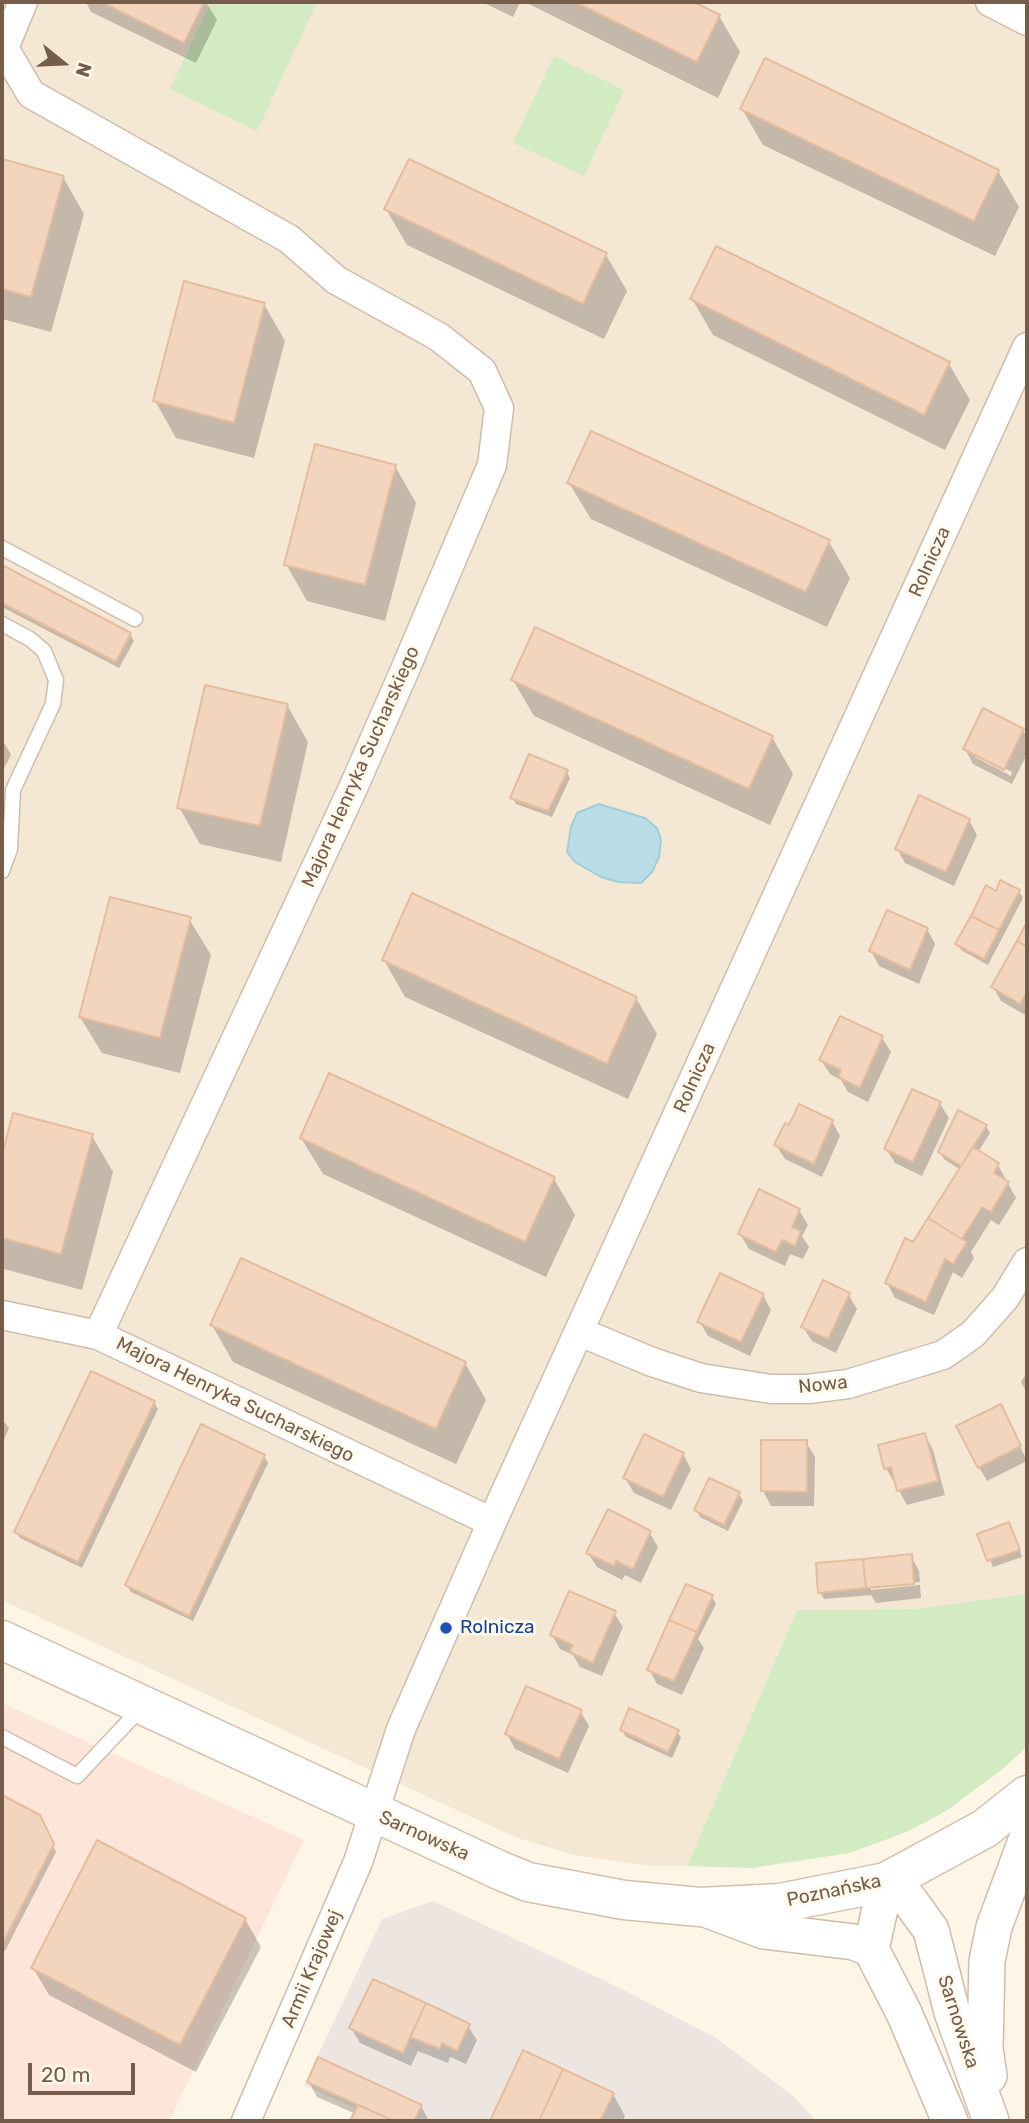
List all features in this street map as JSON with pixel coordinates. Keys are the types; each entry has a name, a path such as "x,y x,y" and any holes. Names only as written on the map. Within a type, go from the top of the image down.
{"main road":[{"name":"Sarnowska","path":"2,1640 372,1813 528,1882 624,1900 700,1907"},
{"name":"Poznańska","path":"700,1907 803,1900 886,1882 984,1829 1027,1794"}],"street":[{"name":"Majora Henryka Sucharskiego","path":"23,2 3,48 32,94 289,239 336,280 439,337 482,372 499,408 492,465 410,660 354,789 98,1335 492,1522"},
{"path":"990,2 1027,20"},
{"name":"Rolnicza","path":"372,1813 401,1729 492,1522 1027,347"},
{"name":"Nowa","path":"580,1332 652,1362 701,1378 771,1389 848,1384 943,1355 973,1334 1004,1298 1027,1262"},
{"path":"2,1315 98,1335"},
{"name":"Armii Krajowej","path":"246,2121 358,1863 372,1813"},
{"name":"Sarnowska","path":"993,2121 985,2049 987,1961 994,1927 1027,1838"},
{"path":"886,1882 871,1949 904,2013 950,2121"},
{"name":"Sarnowska","path":"886,1882 907,1897 931,1930 952,2012 993,2121"},
{"name":"Sarnowska","path":"700,1907 764,1931 854,1942 871,1949"}],"lane":[{"path":"2,548 135,620"},
{"path":"2,624 30,639 44,651 56,680 52,704 12,790 10,849 2,871"},
{"path":"2,1737 77,1776 142,1707"}],"shaded area":[{"path":"2,2 1027,2 1027,1594 913,1609 797,1610 687,1866 650,1866 574,1855 515,1837 2,1600"},
{"path":"2,1703 304,1840 169,2121 2,2121"},
{"path":"433,1901 618,1987 716,2038 793,2096 817,2121 349,2121 354,2108 304,2085 382,1919"}],"green space":[{"path":"211,2 317,2 257,131 170,89"},
{"path":"554,56 624,90 584,176 513,143"},
{"path":"1027,1594 1027,1747 1000,1771 946,1811 909,1831 850,1853 752,1868 687,1866 797,1610 913,1609"}],"water":[{"path":"599,804 645,818 657,828 661,840 659,857 652,872 641,883 618,882 601,877 575,862 567,852 571,827 577,813"}],"building":[{"path":"101,2 204,2 184,43"},
{"path":"575,2 694,2 720,15 697,62"},
{"path":"765,58 999,170 974,221 740,109"},
{"path":"2,159 64,176 31,297 2,289"},
{"path":"409,159 607,253 583,304 384,209"},
{"path":"716,246 950,362 924,415 690,299"},
{"path":"184,281 265,303 234,423 153,401"},
{"path":"591,431 830,540 806,592 567,483"},
{"path":"315,444 396,465 365,585 284,565"},
{"path":"2,565 131,633 116,662 2,603"},
{"path":"535,627 773,736 749,789 511,680"},
{"path":"205,685 288,704 260,826 177,808"},
{"path":"983,708 1024,729 1004,770 963,749"},
{"path":"529,754 568,770 548,811 510,798"},
{"path":"919,795 970,819 946,872 895,849"},
{"path":"1000,880 1020,890 999,930 971,916 986,885 996,891"},
{"path":"412,893 637,997 607,1064 382,960"},
{"path":"110,897 191,917 160,1038 79,1017"},
{"path":"887,910 928,928 910,970 869,951"},
{"path":"971,916 999,930 984,959 955,944"},
{"path":"1027,922 1027,947 1017,941"},
{"path":"1017,941 1027,947 1027,992 1020,1004 991,987"},
{"path":"840,1016 883,1036 860,1088 838,1077 841,1070 819,1060"},
{"path":"329,1073 555,1177 525,1242 300,1138"},
{"path":"912,1089 941,1102 913,1162 884,1149"},
{"path":"799,1104 833,1120 814,1164 774,1145 785,1123 789,1125"},
{"path":"958,1110 987,1125 961,1166 938,1152"},
{"path":"13,1113 93,1134 61,1254 2,1238 2,1155"},
{"path":"973,1147 999,1163 994,1173 1009,1182 991,1212 982,1207 962,1239 928,1218"},
{"path":"759,1189 800,1209 792,1227 801,1231 795,1246 782,1240 776,1252 738,1234"},
{"path":"928,1218 967,1242 953,1264 945,1259 926,1302 885,1283 905,1238 913,1242"},
{"path":"241,1258 466,1362 436,1429 210,1325"},
{"path":"720,1273 764,1294 741,1342 697,1322"},
{"path":"823,1280 850,1293 828,1339 801,1327"},
{"path":"91,1371 155,1401 78,1562 14,1532"},
{"path":"1001,1404 1021,1446 978,1468 956,1426"},
{"path":"201,1424 265,1455 189,1616 125,1585"},
{"path":"925,1433 938,1481 897,1491 891,1467 884,1469 878,1445"},
{"path":"644,1434 684,1453 663,1497 623,1478"},
{"path":"761,1440 807,1440 807,1492 761,1491"},
{"path":"709,1478 740,1492 724,1525 694,1510"},
{"path":"608,1509 651,1531 633,1569 616,1561 614,1566 586,1553"},
{"path":"1009,1522 1020,1550 987,1561 977,1534"},
{"path":"912,1554 914,1584 866,1588 863,1559"},
{"path":"863,1559 866,1588 818,1593 816,1563"},
{"path":"686,1584 713,1595 697,1632 669,1620"},
{"path":"569,1591 616,1611 593,1663 569,1652 573,1645 550,1635"},
{"path":"669,1620 697,1632 674,1681 647,1670"},
{"path":"526,1686 582,1710 559,1759 505,1734"},
{"path":"629,1708 679,1730 668,1752 620,1730"},
{"path":"2,1795 40,1815 54,1844 2,1945"},
{"path":"97,1840 246,1918 180,2045 31,1968"},
{"path":"373,1979 426,2003 403,2053 349,2028"},
{"path":"426,2003 470,2024 457,2051 442,2043 440,2049 410,2037"},
{"path":"523,2050 563,2069 539,2121 490,2121"},
{"path":"318,2057 422,2105 414,2121 394,2121 307,2082"},
{"path":"563,2069 614,2093 600,2121 539,2121"},
{"path":"358,2105 394,2121 350,2121"}],"place":[{"name":"Rolnicza","path":"446,1628"}]}
